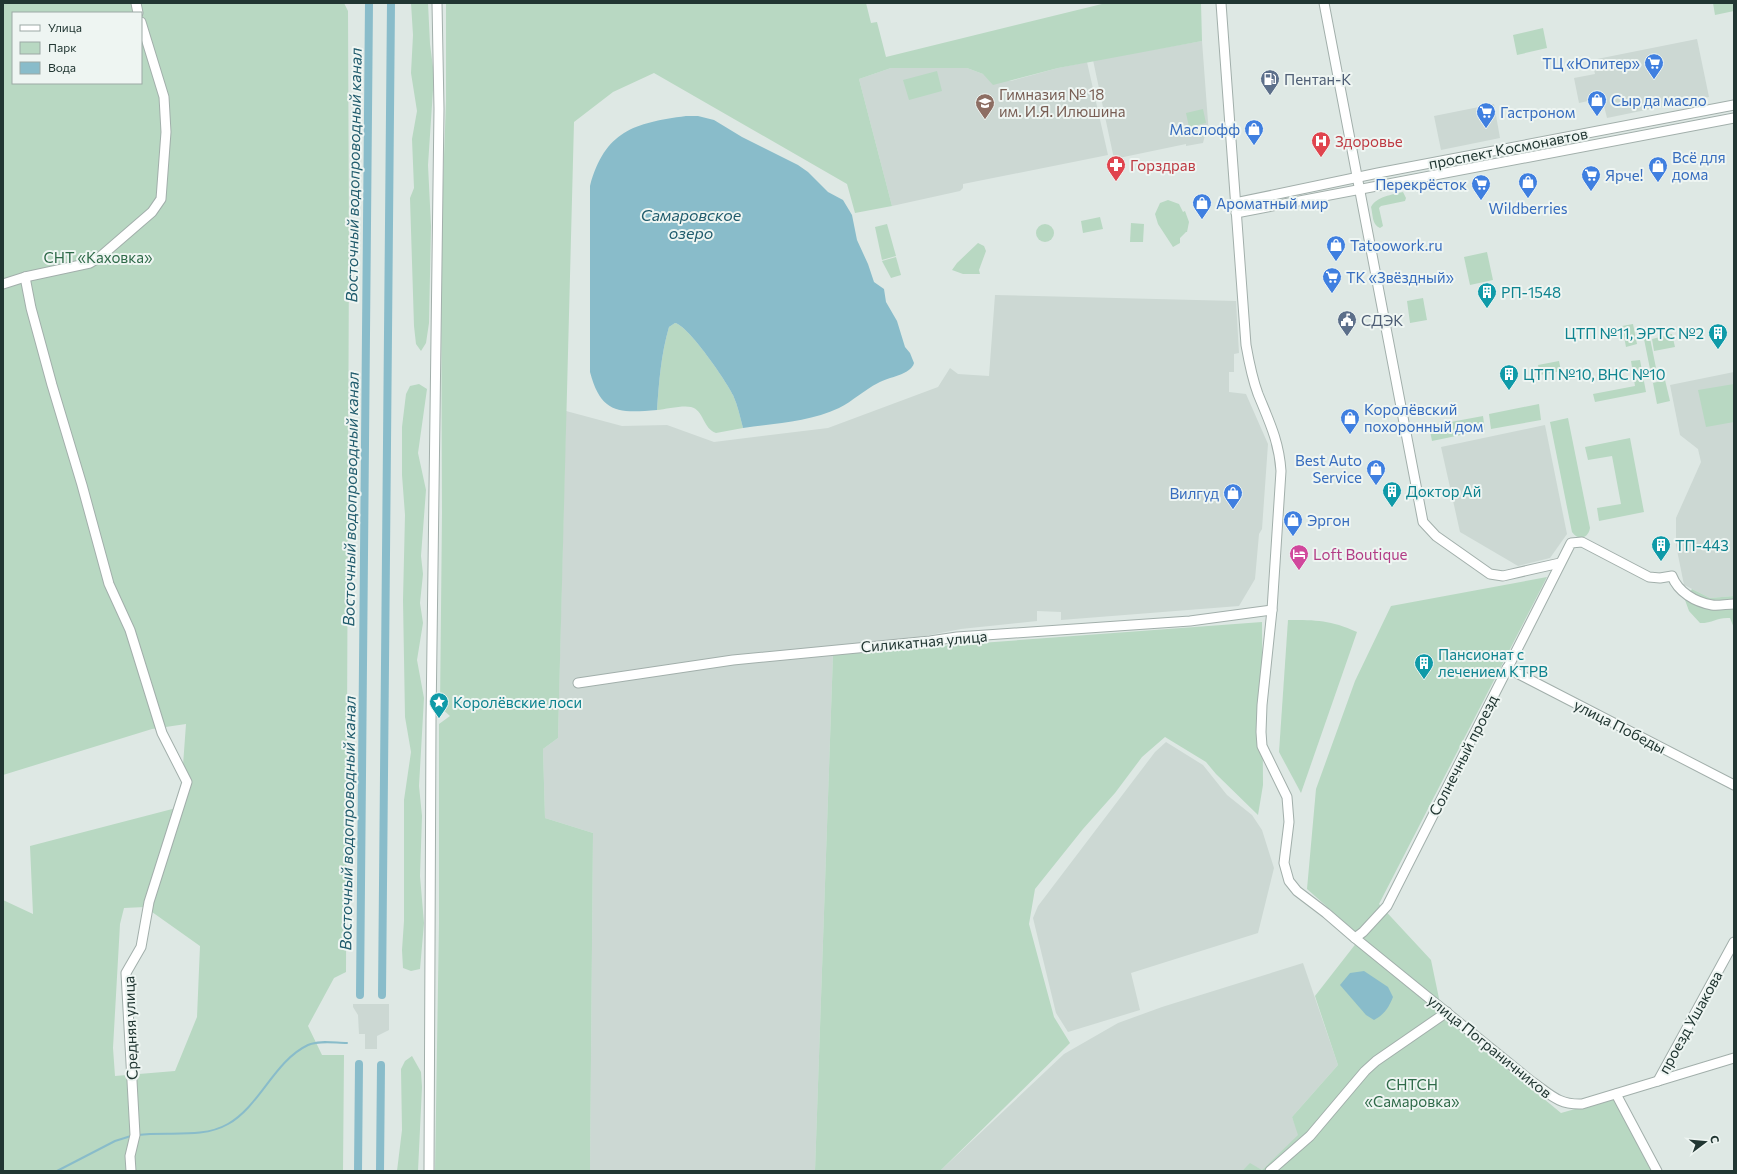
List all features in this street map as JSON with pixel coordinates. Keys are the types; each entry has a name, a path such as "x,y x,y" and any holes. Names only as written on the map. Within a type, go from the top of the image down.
{"street":[{"path":"429,1171 431,720 439,109 437,3"},
{"path":"1221,3 1246,346 1258,393 1271,423 1280,454 1281,471 1272,610"},
{"path":"1324,3 1422,522 1436,536 1490,574 1503,576 1560,562"},
{"path":"3,284 25,277 90,263 100,257 152,212 161,200 166,132 164,97 142,25"},
{"name":"проспект Космонавтов","path":"1236,208 1357,177 1734,105"},
{"name":"проспект Космонавтов","path":"1236,208 1359,189 1734,118"},
{"name":"Средняя улица","path":"25,277 31,308 52,385 82,485 109,584 130,630 162,733 187,782 149,902 141,947 126,974 135,1135 130,1156 131,1171"},
{"name":"Солнечный проезд","path":"1355,938 1363,932 1387,906 1560,562 1571,543 1582,542 1649,577 1660,578 1672,576 1675,585 1680,590 1698,600 1712,605 1734,604"},
{"name":"Силикатная улица","path":"578,683 733,660 930,641 957,637 1190,621 1272,610"},
{"name":"улица Пограничников","path":"1272,610 1262,705 1262,746 1287,797 1289,822 1284,864 1289,881 1297,892 1326,912 1355,938 1531,1081 1560,1102 1582,1104 1734,1058"},
{"name":"улица Победы","path":"1507,668 1734,785"},
{"name":"проезд Ушакова","path":"1658,1081 1734,942"},
{"path":"1270,1171 1310,1136 1364,1071 1447,1012"},
{"path":"1616,1094 1656,1171"}],"shaded area":[{"path":"1697,39 1709,97 1607,118 1602,98 1579,103 1574,78 1595,74 1592,60"},
{"path":"1202,41 1209,135 1205,135 1203,143 1186,146 1186,144 1114,159 1093,60"},
{"name":"Гимназия № 18 им. И.Я. Илюшина","path":"1087,62 1108,155 963,184 963,188 960,191 892,206 859,79 891,68 967,68 983,74 1011,81 1058,68"},
{"path":"1494,104 1500,138 1441,150 1434,116"},
{"path":"995,295 1236,301 1239,353 1234,354 1234,372 1229,372 1229,392 1246,394 1268,444 1262,529 1259,534 1255,579 1239,606 1061,620 1061,612 1037,611 1037,621 961,629 833,654 815,1171 590,1171 593,833 545,818 543,749 558,738 566,411 622,426 667,425 714,442 828,428 938,387 950,368 958,374 989,376"},
{"path":"1734,372 1734,596 1710,598 1684,585 1676,545 1676,518 1701,462 1698,449 1680,435 1670,385"},
{"path":"1545,425 1567,534 1550,558 1518,566 1460,532 1441,447"},
{"path":"1166,742 1203,765 1227,795 1252,815 1262,830 1274,868 1258,933 1131,973 1140,1010 1068,1032 1056,1013 1033,918 1038,906 1155,752"},
{"path":"1303,963 1338,1065 1292,1117 1299,1135 1262,1170 1250,1164 1242,1171 940,1171 1064,1054 1118,1023 1162,1007"},
{"path":"353,1004 389,1004 389,1030 377,1036 377,1049 365,1049 365,1034 359,1034 358,1015 353,1007"}],"green space":[{"name":"СНТ «Каховка»","path":"3,3 344,3 348,11 349,249 346,972 334,978 308,1026 322,1055 344,1055 343,1171 3,1171 3,900 33,914 30,846 180,807 186,724 152,729 3,775","holes":["145,907 200,946 197,1017 175,1071 115,1076 113,1048 120,924 124,908"]},
{"path":"411,3 428,3 430,44 434,75 428,165 431,226 429,323 426,343 421,351 416,344 414,326 410,198 414,188 412,139 417,111 411,73 413,35"},
{"path":"446,3 866,3 871,23 877,22 886,57 1106,3 1201,3 1202,41 1058,68 993,85 983,74 967,68 891,68 859,79 892,206 855,213 847,184 654,73 613,92 574,122 558,738 543,749 545,818 593,833 590,1171 435,1171 439,923 439,724 450,716 440,707 442,513 441,241 446,101"},
{"path":"1713,3 1734,3 1734,11 1715,15"},
{"path":"1543,28 1547,48 1517,55 1513,35"},
{"path":"937,71 942,91 909,100 903,80"},
{"path":"1203,109 1206,123 1189,127 1186,113"},
{"path":"1403,192 1406,198 1405,201 1381,206 1379,208 1383,226 1380,228 1377,227 1373,219 1371,207 1377,200 1385,196"},
{"path":"1168,200 1179,204 1183,212 1185,211 1189,222 1187,232 1180,238 1180,243 1173,247 1158,224 1155,214 1160,203"},
{"path":"1100,217 1103,229 1083,233 1081,221"},
{"path":"1131,223 1144,224 1143,242 1130,242"},
{"path":"887,224 896,256 882,260 875,227"},
{"path":"1045,224 1051,227 1054,233 1051,239 1045,242 1039,239 1036,233 1039,227"},
{"path":"978,243 984,246 986,251 979,270 980,274 963,274 952,270 957,263"},
{"path":"1487,252 1493,280 1470,285 1464,257"},
{"path":"896,257 901,275 891,278 882,261"},
{"path":"1423,298 1427,320 1410,323 1407,301"},
{"path":"675,323 689,333 707,355 729,388 735,399 743,428 716,433 708,428 699,412 691,407 657,410 664,347 669,327"},
{"path":"1633,324 1637,344 1626,347 1622,326"},
{"path":"1672,334 1675,347 1654,351 1652,339"},
{"path":"1650,338 1657,373 1651,374 1644,339"},
{"path":"1640,360 1646,392 1595,402 1593,394 1635,386 1631,361"},
{"path":"1559,361 1561,371 1540,375 1538,365"},
{"path":"1665,380 1670,401 1657,404 1653,383"},
{"path":"419,384 427,389 418,453 426,490 421,556 423,574 420,603 423,623 417,660 424,698 419,786 422,816 420,876 424,923 420,969 411,971 403,968 402,950 404,921 404,800 411,752 405,717 403,600 405,515 402,475 402,427 406,394 410,386"},
{"path":"1734,384 1734,422 1706,427 1698,390"},
{"path":"1539,404 1541,420 1491,429 1489,414"},
{"path":"1483,416 1485,430 1432,441 1429,426"},
{"path":"1568,418 1590,528 1587,535 1582,538 1577,537 1572,532 1550,422"},
{"path":"1630,438 1644,512 1599,521 1597,508 1621,504 1612,456 1588,460 1585,447"},
{"name":"СНТСН «Самаровка»","path":"1547,577 1379,904 1431,960 1442,1013 1448,1020 1561,1113 1614,1098 1652,1171 1242,1171 1250,1163 1262,1170 1298,1135 1292,1117 1338,1065 1315,996 1361,937 1307,889 1316,789 1355,681 1391,606"},
{"path":"1692,589 1710,598 1734,596 1734,628 1730,618 1722,618 1700,623 1689,611 1685,600"},
{"path":"1288,620 1307,620 1331,623 1357,632 1301,793 1279,752"},
{"path":"1262,622 1263,785 1258,815 1216,774 1206,762 1165,737 1142,757 1115,793 1083,829 1035,889 1029,924 1054,1017 1070,1043 940,1171 815,1171 833,654"},
{"path":"412,1056 421,1072 422,1087 418,1171 397,1171 402,1130 401,1069 405,1061"}],"water":[{"name":"Самаровское озеро","path":"686,116 698,116 714,120 742,137 798,165 808,172 828,192 843,200 852,215 857,240 874,282 884,289 886,302 897,321 905,347 910,353 914,363 909,370 878,383 839,408 828,413 804,419 743,428 738,407 729,388 707,355 689,333 675,323 669,327 664,347 657,410 622,410 613,408 606,403 594,386 590,372 590,186 596,167 604,153 613,142 624,133 651,122"},
{"path":"1364,971 1388,987 1393,997 1386,1010 1381,1016 1374,1020 1366,1015 1340,985 1350,973"}],"waterway":[{"name":"Восточный водопроводный канал","path":"360,995 369,3"},
{"name":"Восточный водопроводный канал","path":"382,995 391,3"},
{"path":"138,1135 184,1134 218,1129 239,1116 249,1106 276,1072 296,1052 312,1043 347,1043"},
{"name":"Восточный водопроводный канал","path":"358,1171 359,1064"},
{"name":"Восточный водопроводный канал","path":"380,1171 381,1065"},
{"path":"57,1171 115,1141 131,1136"}],"place":[{"name":"ТЦ «Юпитер»","path":"1654,80"},
{"name":"Пентан-К","path":"1270,96"},
{"name":"Сыр да масло","path":"1597,117"},
{"name":"Гимназия № 18 им. И.Я. Илюшина","path":"985,120"},
{"name":"Гастроном","path":"1486,129"},
{"name":"Маслофф","path":"1254,146"},
{"name":"Здоровье","path":"1321,158"},
{"name":"Горздрав","path":"1116,182"},
{"name":"Всё для дома","path":"1658,183"},
{"name":"Ярче!","path":"1591,192"},
{"name":"Wildberries","path":"1528,199"},
{"name":"Перекрёсток","path":"1481,201"},
{"name":"Ароматный мир","path":"1202,220"},
{"name":"Tatoowork.ru","path":"1336,262"},
{"name":"ТК «Звёздный»","path":"1332,294"},
{"name":"РП-1548","path":"1487,309"},
{"name":"СДЭК","path":"1347,337"},
{"name":"ЦТП №11, ЭРТС №2","path":"1718,350"},
{"name":"ЦТП №10, ВНС №10","path":"1509,391"},
{"name":"Королёвский похоронный дом","path":"1350,435"},
{"name":"Best Auto Service","path":"1376,486"},
{"name":"Доктор Ай","path":"1392,508"},
{"name":"Вилгуд","path":"1233,510"},
{"name":"Эргон","path":"1293,537"},
{"name":"ТП-443","path":"1661,562"},
{"name":"Loft Boutique","path":"1299,571"},
{"name":"Пансионат с лечением КТРВ","path":"1424,680"},
{"name":"Королёвские лоси","path":"439,719"}]}
